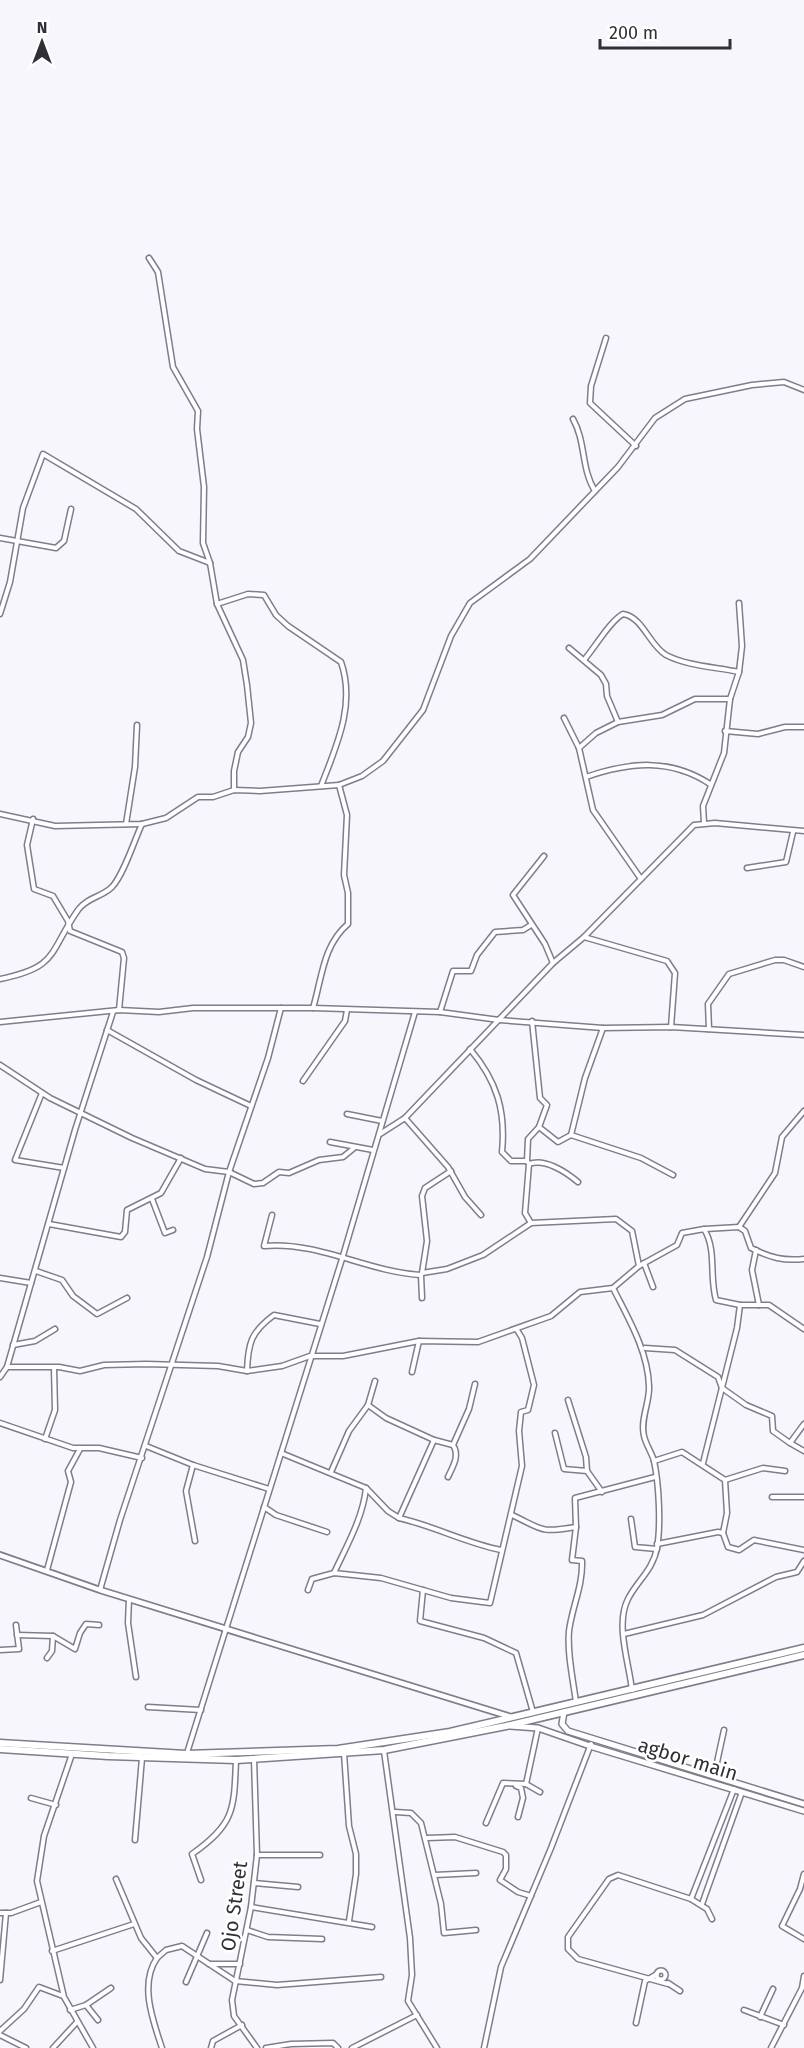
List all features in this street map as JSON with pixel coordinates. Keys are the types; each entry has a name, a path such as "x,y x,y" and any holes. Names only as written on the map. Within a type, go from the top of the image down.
{"highway":[{"path":"0,1743 186,1754 338,1749 450,1732 804,1648"},
{"path":"0,1749 142,1758 236,1760 384,1750 506,1726 804,1655"},
{"path":"108,1756 110,1749"}],"main road":[{"name":"agbor main","path":"564,1712 562,1724 568,1731 804,1804"},
{"name":"agbor main","path":"506,1726 538,1728 804,1811"}],"street":[{"path":"148,258 158,272 173,367 198,411 197,429 204,487 203,543 210,563 217,604 243,660 250,705 248,736 238,752 234,771 234,790"},
{"path":"606,338 591,386 590,403 636,446"},
{"path":"0,814 33,819 56,826 142,824 166,818 184,803 198,797 213,797 234,790 260,791 339,785 362,776 384,761 423,710 451,636 470,603 530,559 636,446 655,418 685,399 772,381 784,382 804,390"},
{"path":"573,419 584,448 586,470 595,491"},
{"path":"0,614 10,582 23,508 43,454 136,509 179,550 210,563"},
{"path":"0,538 16,539 50,548 61,546 71,509"},
{"path":"217,604 248,594 264,595 276,615 288,626 341,662 344,672 345,718 321,786"},
{"path":"704,823 703,806 724,753 730,699 740,672 742,646 740,603"},
{"path":"584,660 606,634 613,619 623,614 630,615 636,620 664,654 679,660 740,672"},
{"path":"569,648 602,675 606,684 607,696 618,722"},
{"path":"579,748 596,733 618,722 662,715 695,699 730,699"},
{"path":"564,718 579,748 593,810 600,824 616,839 641,879"},
{"path":"126,824 135,767 137,725"},
{"path":"725,731 758,734 785,726 804,727"},
{"path":"586,777 626,765 670,767 691,772 710,784"},
{"path":"312,1008 325,960 333,941 348,924 348,893 344,875 347,815 339,785"},
{"path":"33,819 27,845 32,885 34,889 53,896 68,921 70,931 122,952 124,958 119,1010"},
{"path":"379,1134 405,1118 553,963 584,937 689,828 704,823 793,832 804,831"},
{"path":"0,979 32,972 42,966 55,948 68,921 86,901 111,887 142,824"},
{"path":"747,868 786,862 793,832"},
{"path":"544,856 513,895 545,944 553,963"},
{"path":"440,1012 453,971 471,971 477,955 495,932 523,930 531,925"},
{"path":"584,937 667,961 672,965 675,973 671,1027"},
{"path":"709,1029 708,1004 729,974 775,960 784,960 804,967"},
{"path":"0,1022 119,1010 159,1012 193,1008 312,1008 440,1012 499,1020 603,1028 671,1027 804,1035"},
{"path":"100,1590 207,1257 229,1172 281,1008"},
{"path":"303,1081 345,1021 347,1010"},
{"path":"0,1375 7,1367 64,1168 113,1012"},
{"path":"186,1754 228,1629 415,1012"},
{"path":"531,1223 525,1213 528,1139 539,1127 547,1105 540,1098 532,1021"},
{"path":"571,1135 578,1101 603,1028"},
{"path":"107,1030 196,1080 251,1106"},
{"path":"470,1049 487,1071 500,1105 505,1124 502,1152 511,1161 552,1166 578,1182"},
{"path":"0,1065 42,1093 132,1138 205,1169 229,1172 254,1184 263,1183 279,1172 289,1173 319,1160 343,1156 354,1148"},
{"path":"42,1093 15,1160 49,1163 64,1168"},
{"path":"739,1227 775,1173 782,1137 804,1111"},
{"path":"347,1114 382,1121"},
{"path":"405,1118 451,1171 465,1197 481,1215"},
{"path":"539,1127 558,1142 571,1135 641,1158 673,1175"},
{"path":"330,1142 373,1150"},
{"path":"48,1224 122,1237 125,1232 127,1210 146,1199 152,1199 164,1188 181,1158"},
{"path":"422,1298 422,1274 427,1241 422,1196 425,1188 451,1171"},
{"path":"152,1199 165,1233 173,1230"},
{"path":"272,1215 264,1246 292,1245 406,1274 422,1274 447,1269 483,1255 531,1223 560,1220 620,1220 632,1231 639,1266"},
{"path":"7,1367 68,1367 80,1371 104,1365 172,1365 218,1366 247,1371 282,1366 310,1356 351,1354 420,1341 478,1342 551,1316 580,1292 613,1288 639,1266 677,1245 682,1233 704,1229 739,1227 745,1231 751,1248 778,1260 804,1259"},
{"path":"704,1229 711,1244 712,1287 716,1300 740,1305 769,1305 804,1329"},
{"path":"756,1250 752,1270 759,1305"},
{"path":"644,1263 653,1287"},
{"path":"36,1271 62,1280 73,1296 97,1314 127,1298"},
{"path":"0,1278 31,1283"},
{"path":"613,1288 634,1329 650,1387 644,1418 644,1436 654,1461 659,1496 657,1546 652,1565 628,1599 625,1607 624,1634 632,1690"},
{"path":"703,1463 738,1328 740,1305"},
{"path":"247,1371 248,1345 261,1325 274,1315 320,1324"},
{"path":"12,1345 35,1341 55,1329"},
{"path":"308,1590 312,1579 334,1573 381,1578 423,1590 490,1603 522,1466 519,1431 521,1412 528,1410 534,1385 522,1338 517,1330"},
{"path":"412,1372 420,1341"},
{"path":"645,1348 675,1350 718,1377 722,1388 746,1405 772,1416 773,1431 804,1451"},
{"path":"45,1439 55,1410 54,1368"},
{"path":"331,1473 349,1431 368,1405 375,1381"},
{"path":"453,1444 469,1409 475,1384"},
{"path":"568,1400 586,1456 587,1471 603,1492"},
{"path":"368,1405 386,1418 434,1440 453,1444 457,1450 455,1462 448,1477"},
{"path":"0,1423 45,1439 81,1448 99,1448 142,1458"},
{"path":"790,1443 804,1424"},
{"path":"555,1433 564,1469 587,1471"},
{"path":"399,1518 434,1440"},
{"path":"146,1446 193,1465 269,1489"},
{"path":"47,1570 71,1482 68,1471 74,1455 81,1448"},
{"path":"654,1461 682,1452 703,1463 725,1480 727,1513 723,1533 728,1547 739,1550 754,1540 804,1550"},
{"path":"281,1453 366,1488 374,1498 399,1518 465,1538 481,1546 501,1550"},
{"path":"193,1465 186,1491 195,1541"},
{"path":"725,1480 763,1468 784,1471"},
{"path":"576,1702 568,1646 569,1628 582,1572 582,1561 572,1560 576,1527 575,1498 655,1478"},
{"path":"334,1573 365,1499 366,1488"},
{"path":"772,1497 804,1497"},
{"path":"365,1499 374,1498"},
{"path":"264,1507 276,1515 327,1532"},
{"path":"512,1515 538,1529 549,1531 576,1527"},
{"path":"631,1519 635,1548 657,1546 718,1532 723,1533"},
{"path":"0,1556 47,1570 100,1590 513,1718"},
{"path":"624,1634 702,1615 776,1577 797,1572 804,1561"},
{"path":"423,1590 420,1621 484,1638 516,1653 533,1713"},
{"path":"129,1599 129,1634 136,1677"},
{"path":"17,1635 53,1636 75,1649 86,1624 99,1625"},
{"path":"0,1650 19,1648 16,1625"},
{"path":"47,1658 52,1651 53,1636"},
{"path":"148,1707 201,1710"},
{"path":"526,1784 538,1728"},
{"path":"714,1776 724,1730"},
{"path":"484,2048 501,1967 593,1739"},
{"path":"384,1750 410,1938 412,1975 408,2001 436,2047"},
{"path":"344,1753 349,1826 356,1854 356,1874 349,1921"},
{"path":"72,1754 44,1836 38,1865 40,1902 64,1997 93,2048"},
{"path":"135,1840 142,1758"},
{"path":"201,1880 192,1854 216,1835 234,1807 236,1760"},
{"name":"Ojo Street","path":"254,1760 257,1855 251,1907 235,1981 232,2009 234,2016 257,2048"},
{"path":"486,1823 503,1783 521,1788 523,1798 518,1816"},
{"path":"513,1785 526,1784 540,1792"},
{"path":"691,1899 734,1789"},
{"path":"702,1904 715,1860 742,1791"},
{"path":"32,1798 56,1805"},
{"path":"394,1812 411,1813 421,1822 435,1875 444,1933 476,1930"},
{"path":"426,1838 455,1837 503,1852 506,1855 506,1869 500,1880 518,1892 531,1896"},
{"path":"257,1855 320,1855"},
{"path":"435,1875 476,1873"},
{"path":"804,1874 800,1889 782,1926 804,1939"},
{"path":"680,1991 672,1984 579,1959 568,1949 568,1937 613,1877 622,1875 702,1904 712,1919"},
{"path":"116,1879 141,1938 157,1958"},
{"path":"254,1883 298,1887"},
{"path":"0,1913 40,1902"},
{"path":"251,1907 349,1921 372,1927"},
{"path":"0,1980 6,1913"},
{"path":"52,1951 134,1924"},
{"path":"247,1930 267,1937 322,1939"},
{"path":"186,1982 207,1933"},
{"path":"162,2048 148,1991 151,1967 166,1950 182,1946 235,1981 277,1985 381,1977"},
{"path":"208,1964 240,1965"},
{"path":"647,1978 657,1974 660,1980 665,1977 668,1984"},
{"path":"771,2048 802,1988 804,1976"},
{"path":"636,2023 647,1978"},
{"path":"26,2048 0,2033 24,2009 39,1987 64,1997"},
{"path":"70,2010 86,2005 111,1988"},
{"path":"760,2017 773,1989"},
{"path":"86,2005 98,2020"},
{"path":"744,2010 784,2025"},
{"path":"352,2048 417,2015"},
{"path":"53,2048 77,2022"},
{"path":"211,2048 213,2041 242,2025"},
{"path":"266,2048 312,2043 333,2043 338,2048"}]}
